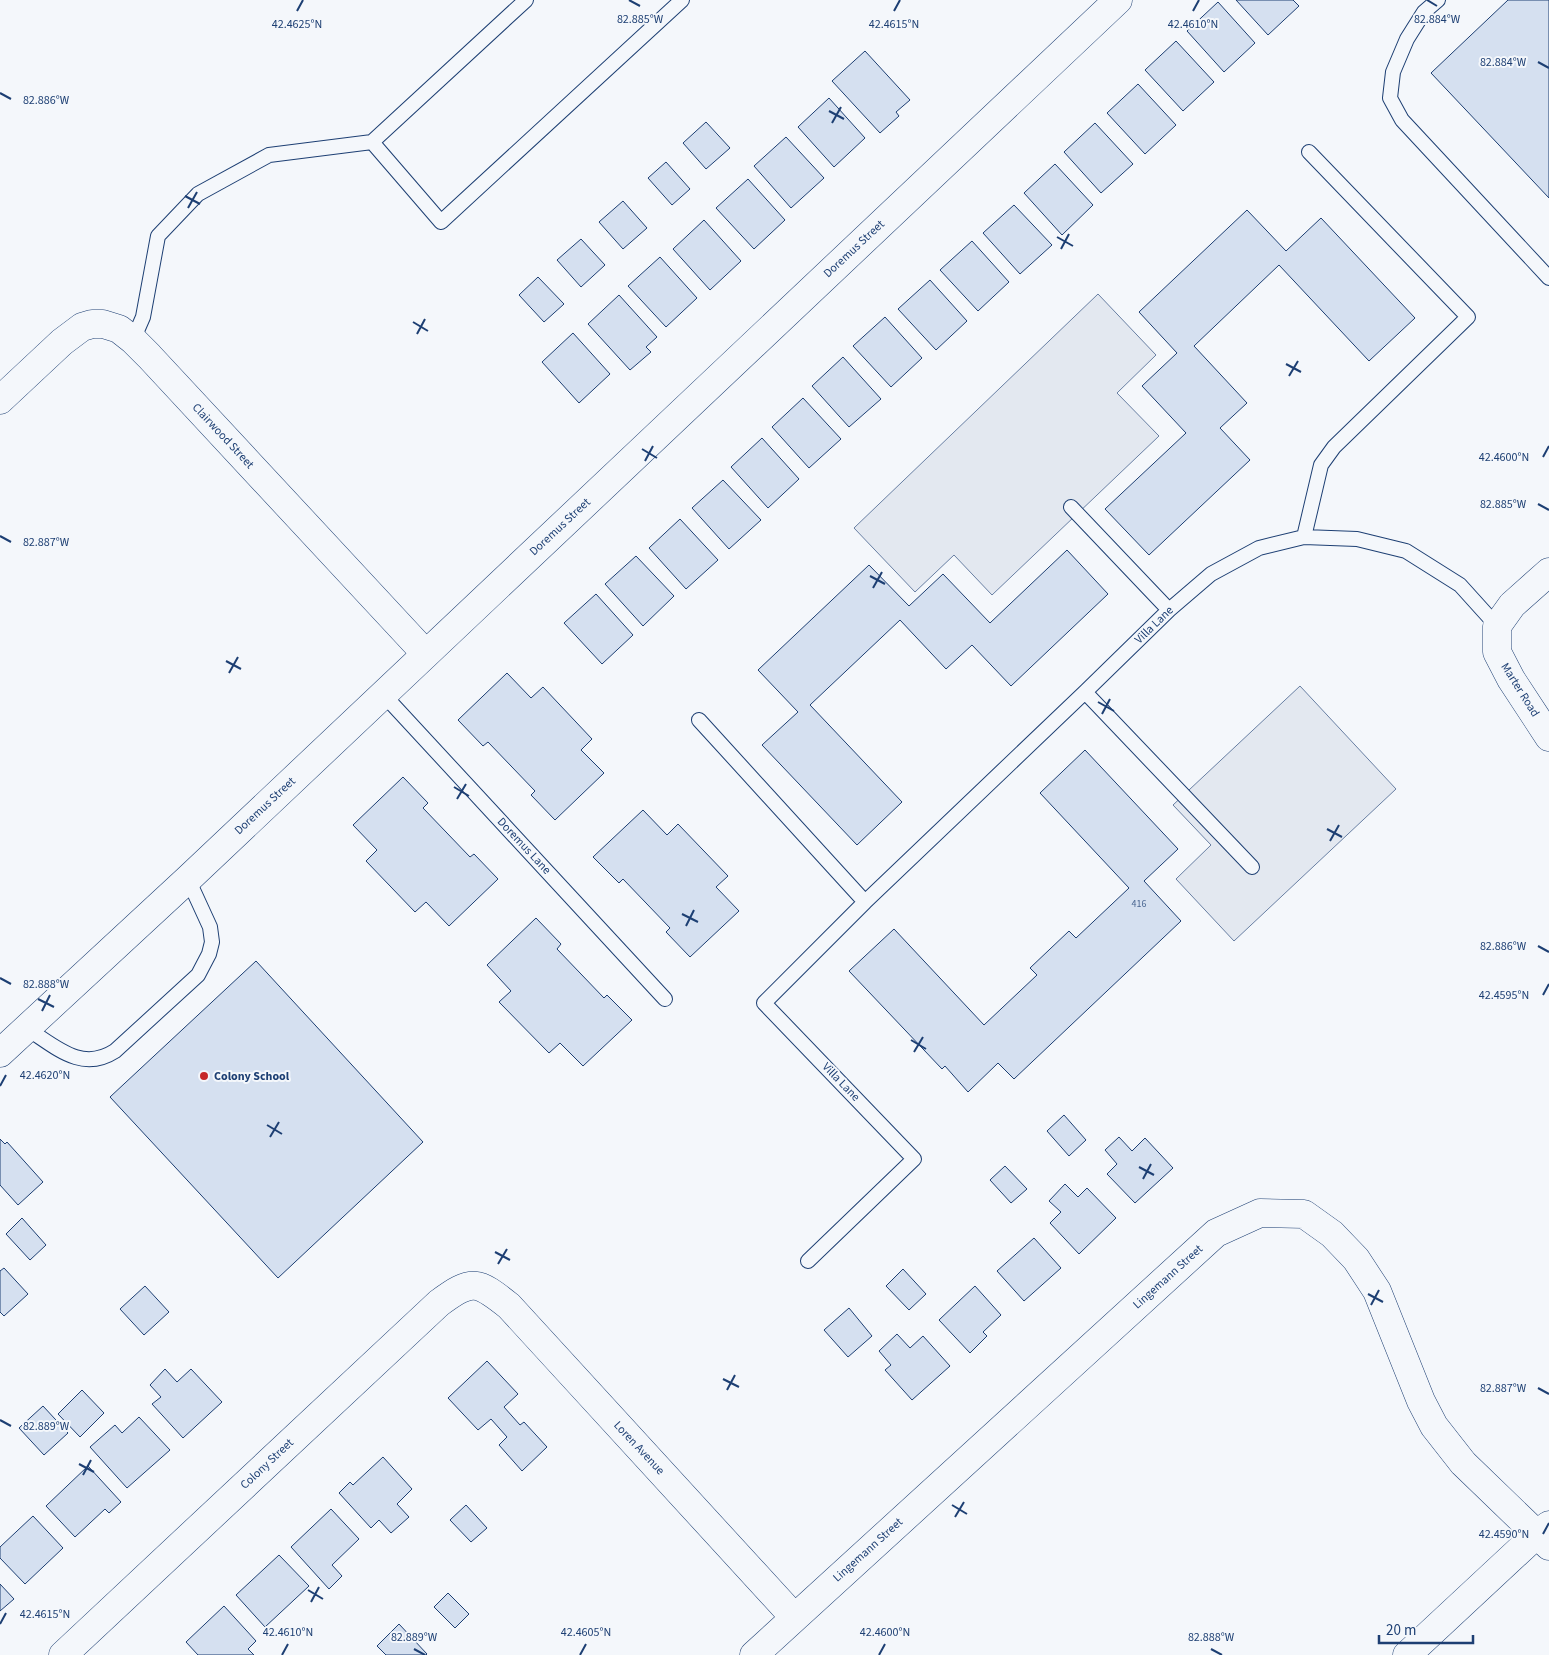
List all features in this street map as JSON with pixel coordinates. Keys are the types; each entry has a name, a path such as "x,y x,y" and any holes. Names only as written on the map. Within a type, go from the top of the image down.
{"street":[{"name":"Doremus Street","path":"0,1053 188,879 1118,0"},
{"name":"Clairwood Street","path":"0,400 62,342 82,326 103,324 119,329 133,340 426,654"},
{"path":"1497,626 1512,605 1549,572"},
{"name":"Marter Road","path":"1497,626 1497,652 1511,679 1549,737"},
{"name":"Lingemann Street","path":"754,1655 1216,1233 1260,1213 1304,1214 1332,1234 1356,1259 1376,1291 1421,1401 1434,1426 1463,1463 1545,1535"},
{"name":"Colony Street","path":"62,1655 440,1303 454,1292 468,1285 479,1285"},
{"name":"Loren Avenue","path":"479,1285 490,1290 510,1306 794,1617"},
{"path":"1407,1655 1545,1535"}],"lane":[{"path":"133,340 143,317 158,236 198,194 269,155 372,142 526,0"},
{"path":"372,142 441,222 682,0"},
{"path":"1438,0 1424,12 1407,39 1393,72 1390,98 1402,120 1549,278"},
{"path":"1304,537 1320,465 1341,440 1468,317 1309,152"},
{"path":"1071,507 1169,610"},
{"name":"Villa Lane","path":"808,1261 914,1159 764,1003 865,902 1169,610 1211,574 1259,548 1304,537 1357,539 1406,551 1460,585 1497,626"},
{"path":"1085,692 1252,867"},
{"name":"Doremus Lane","path":"383,694 665,998"},
{"path":"699,720 865,902"},
{"path":"26,1028 66,1054 79,1060 104,1058 115,1051 198,975 205,964 212,942 208,920 188,879"}],"shaded area":[{"path":"1098,294 1156,355 1117,393 1159,436 992,595 954,555 915,592 854,528"},
{"path":"1300,686 1396,789 1234,941 1176,879 1211,845 1173,805"}],"building":[{"path":"1236,0 1293,0 1299,6 1268,35"},
{"path":"1508,0 1549,0 1549,198 1431,73"},
{"path":"1218,2 1255,43 1224,72 1187,31"},
{"path":"1176,41 1214,82 1183,111 1145,70"},
{"path":"865,51 910,100 896,112 899,116 880,133 832,81"},
{"path":"1138,84 1176,125 1145,154 1107,113"},
{"path":"829,98 865,138 834,167 798,127"},
{"path":"706,122 730,148 706,169 683,143"},
{"path":"1095,123 1133,164 1101,193 1064,152"},
{"path":"786,137 824,178 791,208 754,166"},
{"path":"666,162 690,189 672,205 648,178"},
{"path":"1055,164 1093,205 1062,235 1024,193"},
{"path":"748,179 785,220 754,249 716,208"},
{"path":"623,201 647,228 623,249 599,222"},
{"path":"1014,205 1052,245 1020,274 983,233"},
{"path":"1247,210 1286,251 1321,218 1415,318 1369,361 1279,265 1194,346 1247,403 1220,428 1250,460 1149,555 1105,509 1186,433 1142,386 1177,353 1139,312"},
{"path":"704,220 741,261 710,290 673,249"},
{"path":"581,239 605,265 581,287 557,260"},
{"path":"972,241 1009,282 978,311 940,270"},
{"path":"660,257 697,298 666,327 628,286"},
{"path":"538,277 564,304 544,322 519,295"},
{"path":"930,280 967,321 936,350 898,309"},
{"path":"619,295 657,337 646,347 651,352 630,370 588,324"},
{"path":"885,317 922,358 891,387 853,346"},
{"path":"573,333 610,374 579,403 542,362"},
{"path":"843,357 881,399 849,427 812,386"},
{"path":"803,398 841,439 809,468 772,427"},
{"path":"762,438 799,479 768,508 731,467"},
{"path":"723,480 761,520 729,549 692,508"},
{"path":"680,519 718,560 686,589 649,548"},
{"path":"1067,550 1108,594 1011,686 972,645 946,669 900,620 810,705 902,802 857,845 762,745 798,712 758,670 869,565 909,606 943,574 990,623"},
{"path":"636,556 674,596 643,626 605,584"},
{"path":"596,594 633,635 602,664 564,623"},
{"path":"507,673 531,698 543,687 592,739 581,750 604,773 555,820 531,795 535,791 488,742 483,746 458,720"},
{"path":"1085,750 1178,849 1144,881 1181,921 1014,1079 998,1063 968,1092 945,1066 942,1069 849,971 894,929 984,1025 1037,975 1030,968 1069,931 1076,938 1129,888 1040,793"},
{"path":"403,777 428,803 423,808 470,857 474,854 498,879 449,926 426,902 415,912 366,861 377,850 353,825"},
{"path":"643,810 667,835 678,824 728,876 716,887 739,911 690,957 666,932 670,928 623,879 619,883 593,857"},
{"path":"536,918 561,944 557,949 604,998 607,995 632,1020 583,1066 560,1043 549,1053 499,1002 511,991 487,965"},
{"path":"256,961 423,1142 278,1278 110,1097"},
{"path":"1064,1115 1086,1140 1069,1156 1047,1131"},
{"path":"1119,1137 1132,1151 1145,1138 1173,1168 1135,1203 1107,1174 1117,1164 1105,1150"},
{"path":"0,1139 5,1144 7,1142 43,1182 18,1205 0,1185"},
{"path":"1005,1166 1027,1189 1011,1203 990,1180"},
{"path":"1065,1184 1078,1197 1087,1188 1116,1218 1079,1254 1050,1223 1061,1212 1049,1201"},
{"path":"22,1218 46,1245 30,1260 6,1234"},
{"path":"1034,1238 1061,1268 1024,1301 997,1271"},
{"path":"4,1268 28,1294 4,1316 0,1312 0,1271"},
{"path":"903,1269 926,1294 909,1310 886,1286"},
{"path":"145,1286 169,1312 144,1335 120,1309"},
{"path":"975,1286 1001,1315 983,1332 987,1336 970,1353 939,1320"},
{"path":"849,1308 872,1336 848,1357 824,1330"},
{"path":"897,1334 910,1348 923,1336 950,1366 912,1400 885,1370 891,1365 879,1351"},
{"path":"487,1361 518,1394 504,1407 520,1425 524,1422 547,1447 522,1471 499,1445 507,1437 491,1419 478,1430 448,1398"},
{"path":"165,1369 177,1382 191,1369 222,1402 183,1438 152,1404 161,1397 150,1385"},
{"path":"82,1390 104,1413 80,1437 58,1414"},
{"path":"43,1406 68,1433 44,1455 19,1428"},
{"path":"139,1417 170,1450 127,1488 90,1447 115,1425 122,1433"},
{"path":"383,1457 412,1489 397,1504 409,1517 391,1533 379,1520 371,1528 339,1493 350,1482 353,1485"},
{"path":"88,1466 121,1502 109,1513 105,1509 75,1537 46,1506"},
{"path":"466,1505 487,1528 471,1542 450,1520"},
{"path":"331,1509 359,1539 332,1565 342,1576 329,1589 291,1547"},
{"path":"33,1516 63,1548 25,1584 0,1558 0,1547"},
{"path":"279,1555 309,1586 265,1627 236,1595"},
{"path":"0,1584 14,1599 0,1611"},
{"path":"448,1593 469,1614 455,1628 434,1607"},
{"path":"224,1606 256,1641 248,1649 254,1655 198,1655 186,1642"},
{"path":"399,1624 426,1655 386,1655 377,1646"}],"place":[{"name":"Colony School","path":"204,1076"}]}
